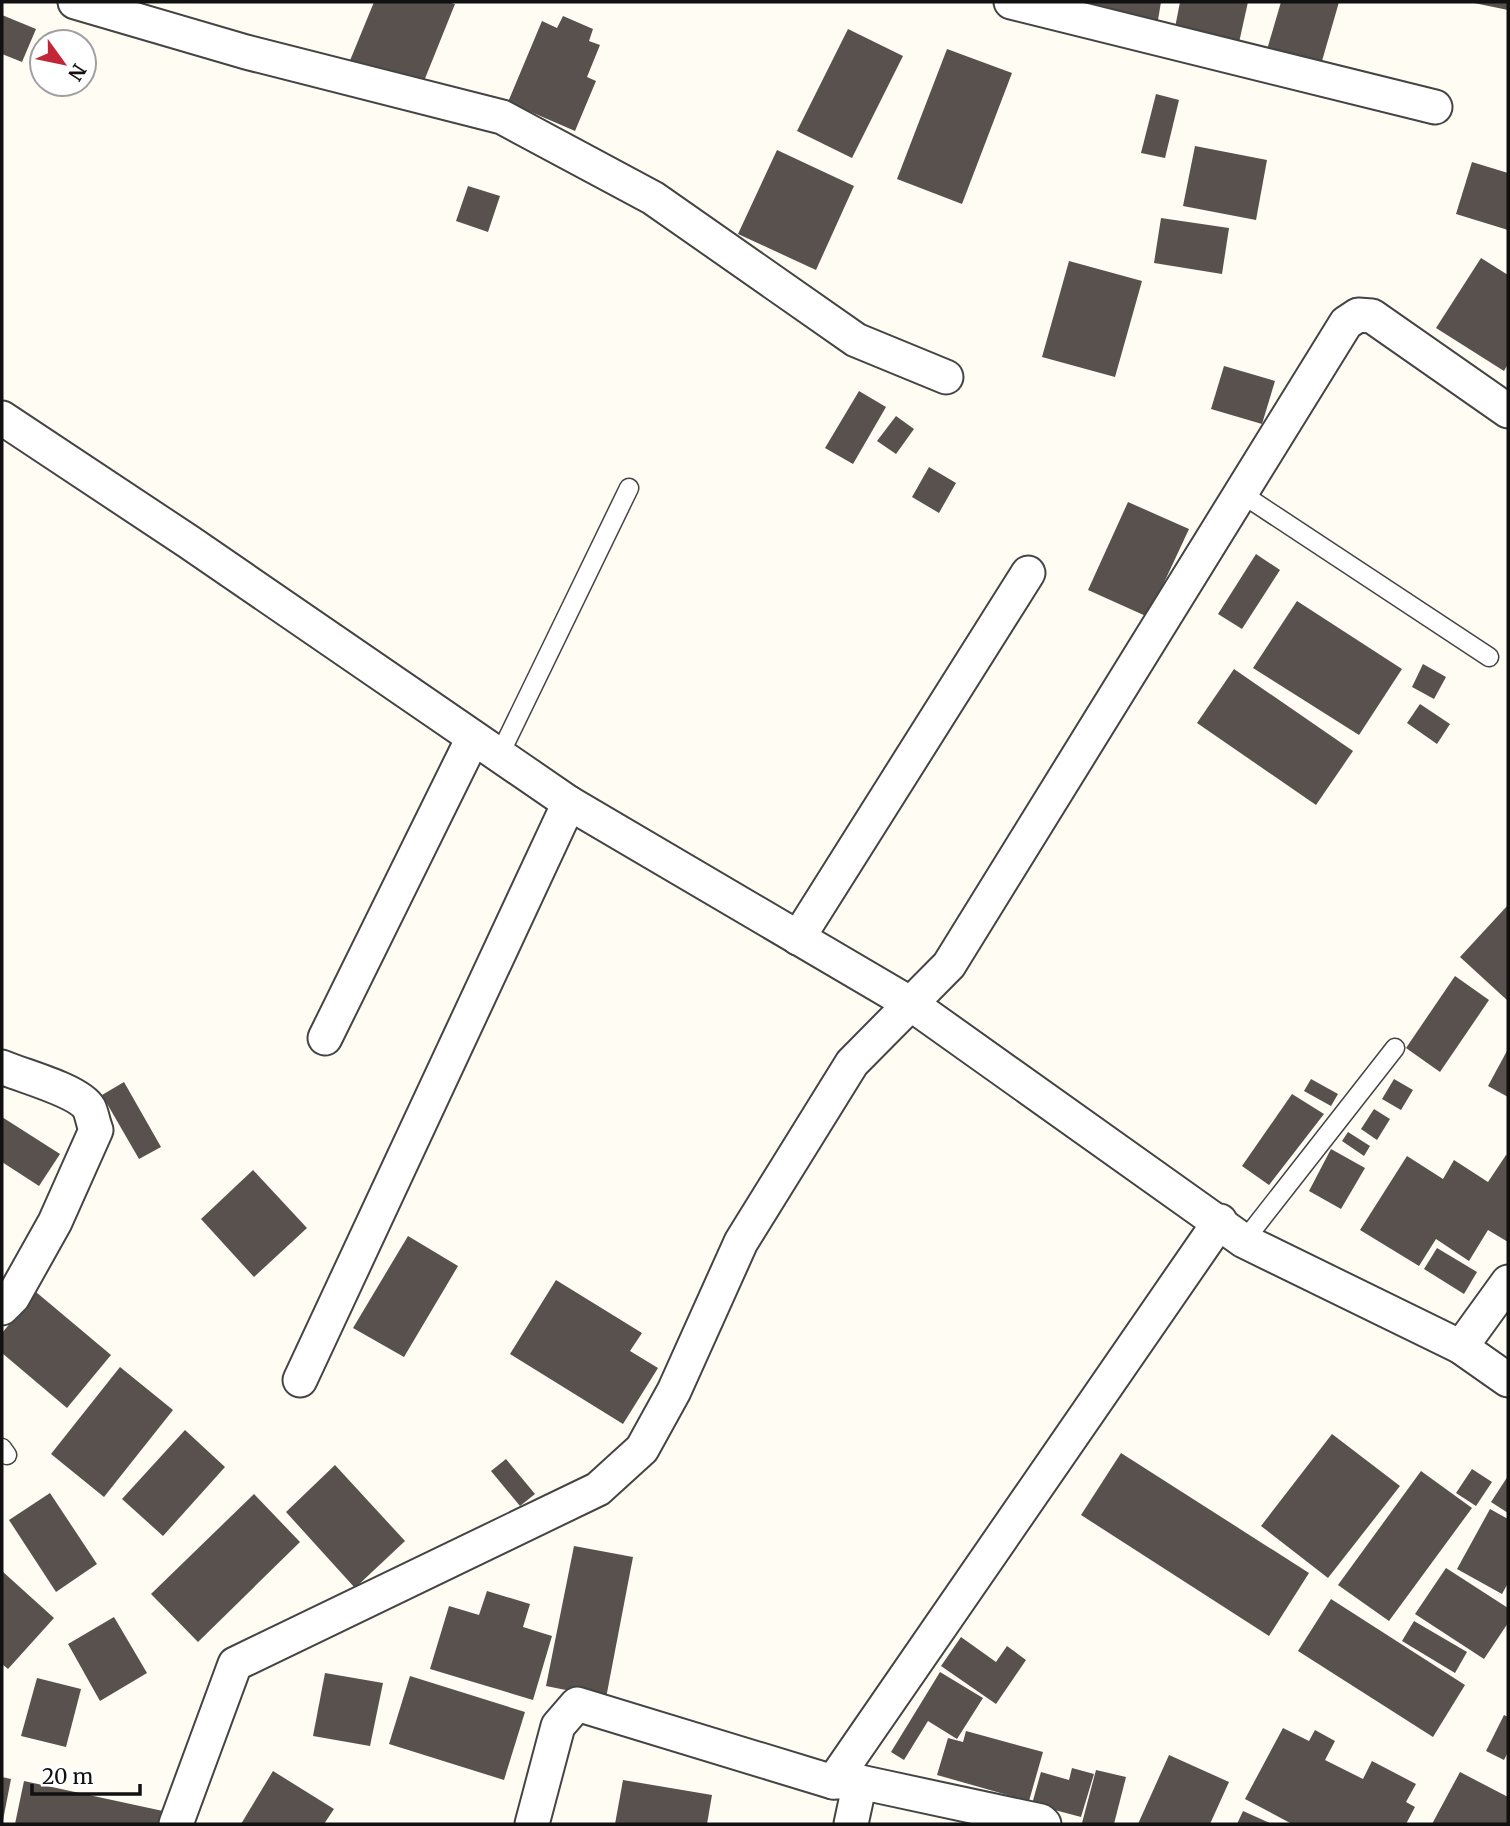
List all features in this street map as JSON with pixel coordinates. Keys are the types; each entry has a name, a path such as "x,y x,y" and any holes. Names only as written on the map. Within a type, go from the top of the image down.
{"street":[{"path":"75,2 246,52 502,117 653,198 856,340 946,377"},
{"path":"1011,2 1435,107"},
{"path":"176,1824 235,1664 598,1489 642,1449 674,1391 741,1242 852,1063 949,965 1346,323 1358,315 1372,316 1508,411"},
{"path":"2,418 569,803 911,1004 1232,1231 1461,1347 1508,1380"},
{"path":"798,938 1028,573"},
{"path":"326,1038 486,747"},
{"path":"300,1380 569,803"},
{"path":"2,1067 60,1088 88,1106 96,1130 55,1222 13,1297 2,1307"},
{"path":"851,1824 847,1782 1232,1231"},
{"path":"1461,1347 1508,1282"},
{"path":"532,1824 558,1726 577,1704 847,1782 1041,1821 1044,1824"}],"lane":[{"path":"486,747 629,488"},
{"path":"1242,494 1489,657"},
{"path":"1232,1231 1395,1048"}],"building":[{"path":"374,2 455,4 420,91 349,63"},
{"path":"1092,2 1161,2 1157,26 1090,17"},
{"path":"1180,2 1248,2 1238,47 1174,33"},
{"path":"1281,2 1339,2 1320,68 1266,53"},
{"path":"1508,2 1508,10 1474,3"},
{"path":"2,15 34,28 28,28 28,48 22,62 2,54"},
{"path":"563,16 593,29 589,41 600,45 587,77 596,81 575,131 508,102 542,21 557,28"},
{"path":"848,29 903,56 852,158 797,131"},
{"path":"947,49 1012,73 962,204 897,179"},
{"path":"1156,94 1179,100 1165,158 1141,153"},
{"path":"1195,146 1267,160 1256,220 1183,206"},
{"path":"777,150 854,186 816,270 738,234"},
{"path":"1472,162 1508,173 1508,230 1456,214"},
{"path":"468,186 500,196 488,232 456,221"},
{"path":"1161,218 1229,228 1222,274 1154,263"},
{"path":"1481,258 1508,275 1508,364 1504,371 1436,328"},
{"path":"1069,261 1142,281 1115,377 1042,357"},
{"path":"1224,366 1275,381 1262,424 1211,409"},
{"path":"859,391 886,407 853,464 825,448"},
{"path":"896,416 914,429 896,454 877,441"},
{"path":"929,467 956,483 939,513 912,497"},
{"path":"1128,502 1189,529 1148,617 1088,590"},
{"path":"1256,554 1280,570 1242,629 1218,614"},
{"path":"1297,601 1402,669 1359,735 1253,668"},
{"path":"1423,664 1446,677 1434,699 1412,687"},
{"path":"1234,669 1353,751 1316,805 1197,723"},
{"path":"1420,704 1450,724 1437,744 1407,723"},
{"path":"1508,905 1508,1001 1460,957"},
{"path":"1455,976 1489,1000 1440,1072 1406,1048"},
{"path":"1508,1049 1508,1097 1488,1086"},
{"path":"1311,1079 1338,1094 1331,1106 1304,1091"},
{"path":"1394,1079 1413,1090 1401,1110 1382,1099"},
{"path":"124,1082 161,1147 139,1159 102,1095"},
{"path":"1292,1094 1324,1114 1269,1185 1242,1166"},
{"path":"1374,1109 1390,1119 1377,1140 1361,1129"},
{"path":"2,1117 60,1154 39,1186 2,1162"},
{"path":"1348,1132 1370,1146 1364,1156 1342,1141"},
{"path":"1331,1149 1365,1168 1341,1209 1309,1191"},
{"path":"1506,1155 1508,1242 1488,1230 1469,1261 1436,1239 1419,1266 1360,1230 1407,1156 1443,1179 1454,1160 1488,1182"},
{"path":"253,1170 307,1228 254,1277 201,1219"},
{"path":"408,1236 458,1266 404,1357 353,1328"},
{"path":"1437,1248 1477,1272 1464,1294 1424,1269"},
{"path":"556,1280 642,1333 630,1351 658,1368 623,1424 510,1354"},
{"path":"36,1292 111,1355 67,1408 2,1353 2,1333"},
{"path":"120,1367 173,1410 104,1497 51,1454"},
{"path":"185,1430 225,1467 163,1536 122,1499"},
{"path":"1332,1434 1400,1486 1328,1578 1261,1526"},
{"path":"1121,1453 1309,1573 1269,1636 1081,1515"},
{"path":"506,1459 535,1494 520,1506 491,1471"},
{"path":"335,1465 405,1541 355,1588 286,1512"},
{"path":"1472,1469 1492,1482 1476,1506 1456,1493"},
{"path":"1421,1471 1472,1508 1389,1621 1338,1585"},
{"path":"1508,1476 1508,1513 1491,1502"},
{"path":"50,1493 97,1564 56,1592 9,1520"},
{"path":"254,1494 300,1542 198,1642 151,1594"},
{"path":"1490,1509 1508,1519 1508,1583 1502,1594 1457,1569"},
{"path":"574,1546 633,1557 606,1698 546,1686"},
{"path":"1446,1568 1508,1608 1508,1623 1484,1659 1415,1614"},
{"path":"2,1571 54,1618 8,1669 2,1664"},
{"path":"487,1591 530,1604 523,1627 552,1636 533,1700 430,1669 449,1606 479,1615"},
{"path":"1331,1599 1465,1685 1433,1737 1298,1651"},
{"path":"114,1617 147,1673 100,1701 68,1644"},
{"path":"1414,1621 1467,1652 1455,1673 1402,1641"},
{"path":"961,1637 996,1662 1007,1646 1026,1660 996,1704 941,1666"},
{"path":"940,1672 983,1698 957,1739 928,1721 904,1760 891,1752"},
{"path":"325,1673 383,1683 370,1746 313,1736"},
{"path":"410,1676 525,1712 504,1780 389,1744"},
{"path":"37,1678 81,1689 66,1747 21,1736"},
{"path":"1504,1715 1508,1717 1508,1752 1504,1760 1486,1751"},
{"path":"1283,1728 1309,1741 1315,1730 1335,1741 1325,1760 1363,1779 1372,1761 1416,1784 1406,1802 1415,1807 1406,1824 1292,1824 1245,1799"},
{"path":"966,1731 1043,1752 1029,1801 937,1775 948,1738 963,1742"},
{"path":"1169,1755 1229,1782 1210,1824 1138,1824"},
{"path":"1072,1768 1094,1774 1081,1817 1032,1804 1041,1772 1069,1780"},
{"path":"1096,1770 1126,1777 1114,1824 1082,1823"},
{"path":"273,1771 334,1809 324,1824 241,1824"},
{"path":"1460,1772 1508,1797 1508,1824 1432,1824"},
{"path":"2,1777 11,1779 3,1820 2,1820"},
{"path":"623,1780 712,1795 707,1824 615,1824"},
{"path":"24,1781 163,1811 160,1824 15,1824"},
{"path":"1243,1811 1272,1824 1237,1824"}]}
